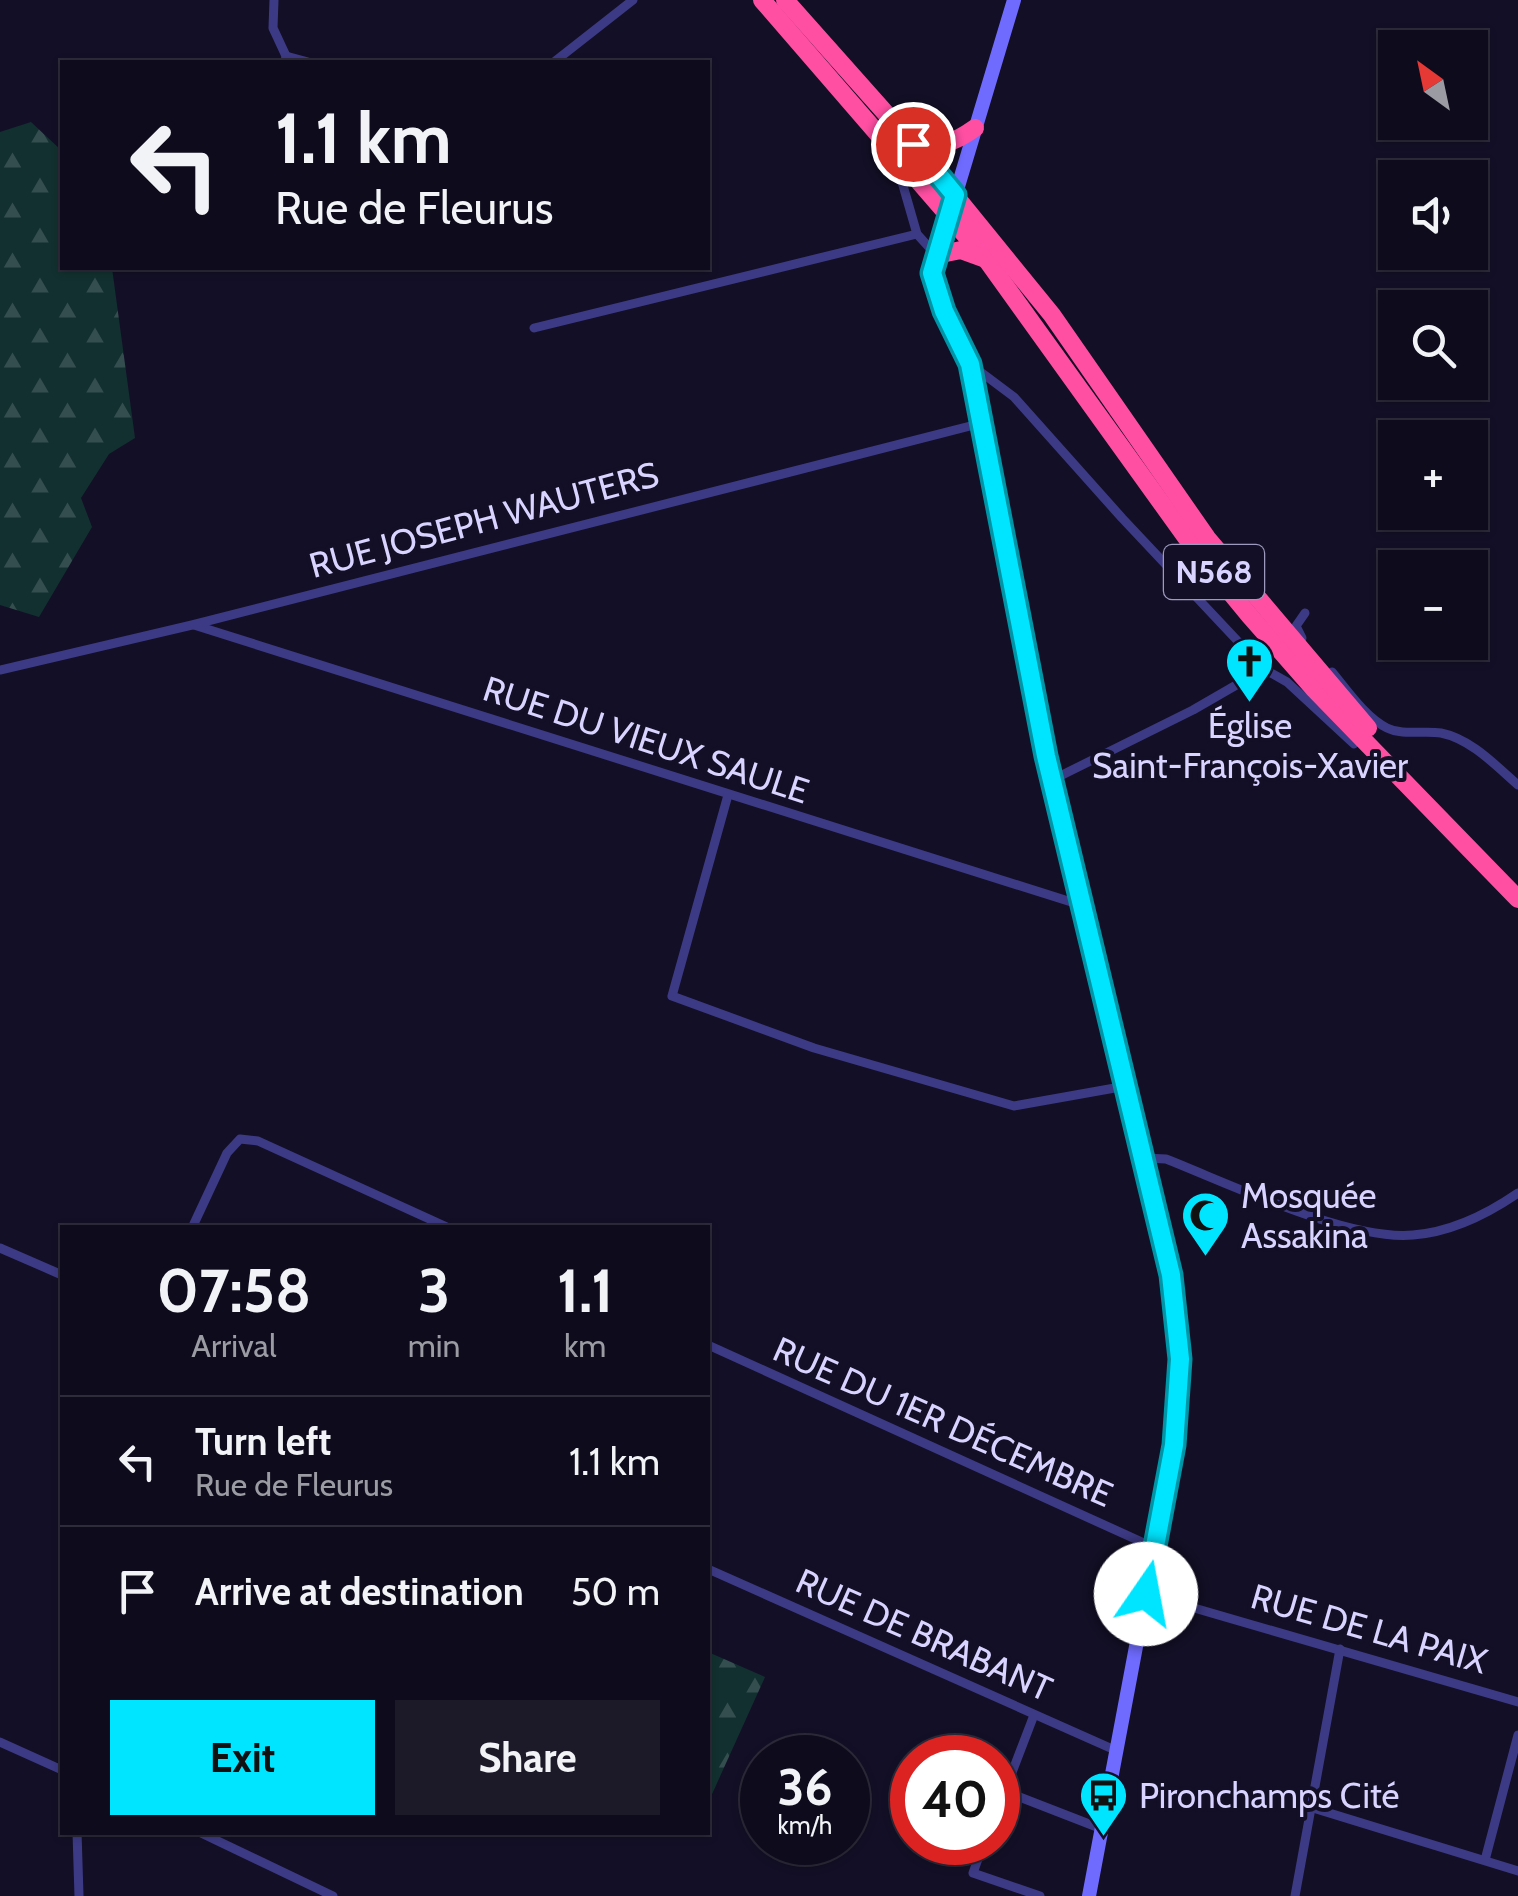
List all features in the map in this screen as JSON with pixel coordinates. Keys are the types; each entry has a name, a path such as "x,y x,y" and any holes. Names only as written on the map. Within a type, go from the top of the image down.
{"highway":[{"name":"N568","path":"762,0 1052,315 1206,538 1358,717 1518,883"},
{"name":"N568","path":"785,0 913,144 986,259 1194,547 1248,615 1518,900"},
{"path":"913,144 934,148 956,142 975,128"},
{"path":"936,255 961,250 986,259"}],"street":[{"path":"274,0 272,28 285,60"},
{"path":"557,60 633,0"},
{"path":"1014,0 932,273 944,311 970,364 1052,780 1171,1275 1180,1359 1174,1445 1089,1896"},
{"path":"877,145 902,182 917,234 936,255"},
{"path":"534,328 917,234"},
{"path":"970,364 1014,397 1264,669 1288,682 1354,744"},
{"name":"RUE JOSEPH WAUTERS","path":"0,670 982,423"},
{"path":"1305,613 1296,626 1298,634 1380,724 1397,732 1440,733 1456,738 1518,785"},
{"name":"RUE DU VIEUX SAULE","path":"192,624 1084,906"},
{"path":"1052,780 1194,710 1264,669"},
{"path":"728,795 672,996 814,1048 1014,1106 1128,1086"},
{"path":"193,1225 227,1153 240,1139 258,1141 441,1225"},
{"path":"1144,1158 1166,1159 1366,1233 1412,1236 1461,1226 1518,1193"},
{"path":"0,1248 60,1274"},
{"name":"RUE DU 1ER DÉCEMBRE","path":"710,1346 1155,1548"},
{"name":"RUE DE BRABANT","path":"710,1569 1118,1751"},
{"name":"RUE DE LA PAIX","path":"1146,1594 1518,1702"},
{"path":"1294,1896 1340,1648"},
{"path":"1020,1750 1034,1715"},
{"path":"1485,1860 1518,1735"},
{"path":"0,1742 60,1769"},
{"path":"1020,1797 1102,1829"},
{"path":"1313,1808 1518,1870"},
{"path":"77,1835 79,1896"},
{"path":"204,1835 333,1896"},
{"path":"976,1865 973,1873 1040,1896"}],"green space":[{"path":"31,122 60,149 60,270 112,270 135,438 109,454 81,498 92,527 39,617 0,605 0,132"},
{"path":"710,1653 765,1677 710,1799"}],"place":[{"name":"Église Saint-François-Xavier","path":"1250,704"},
{"name":"Mosquée Assakina","path":"1206,1258"},
{"name":"Pironchamps Cité","path":"1104,1838"}],"route":[{"path":"913,144 955,195 932,273 944,311 970,364 1046,756 1171,1275 1180,1359 1174,1445 1146,1594"}]}
